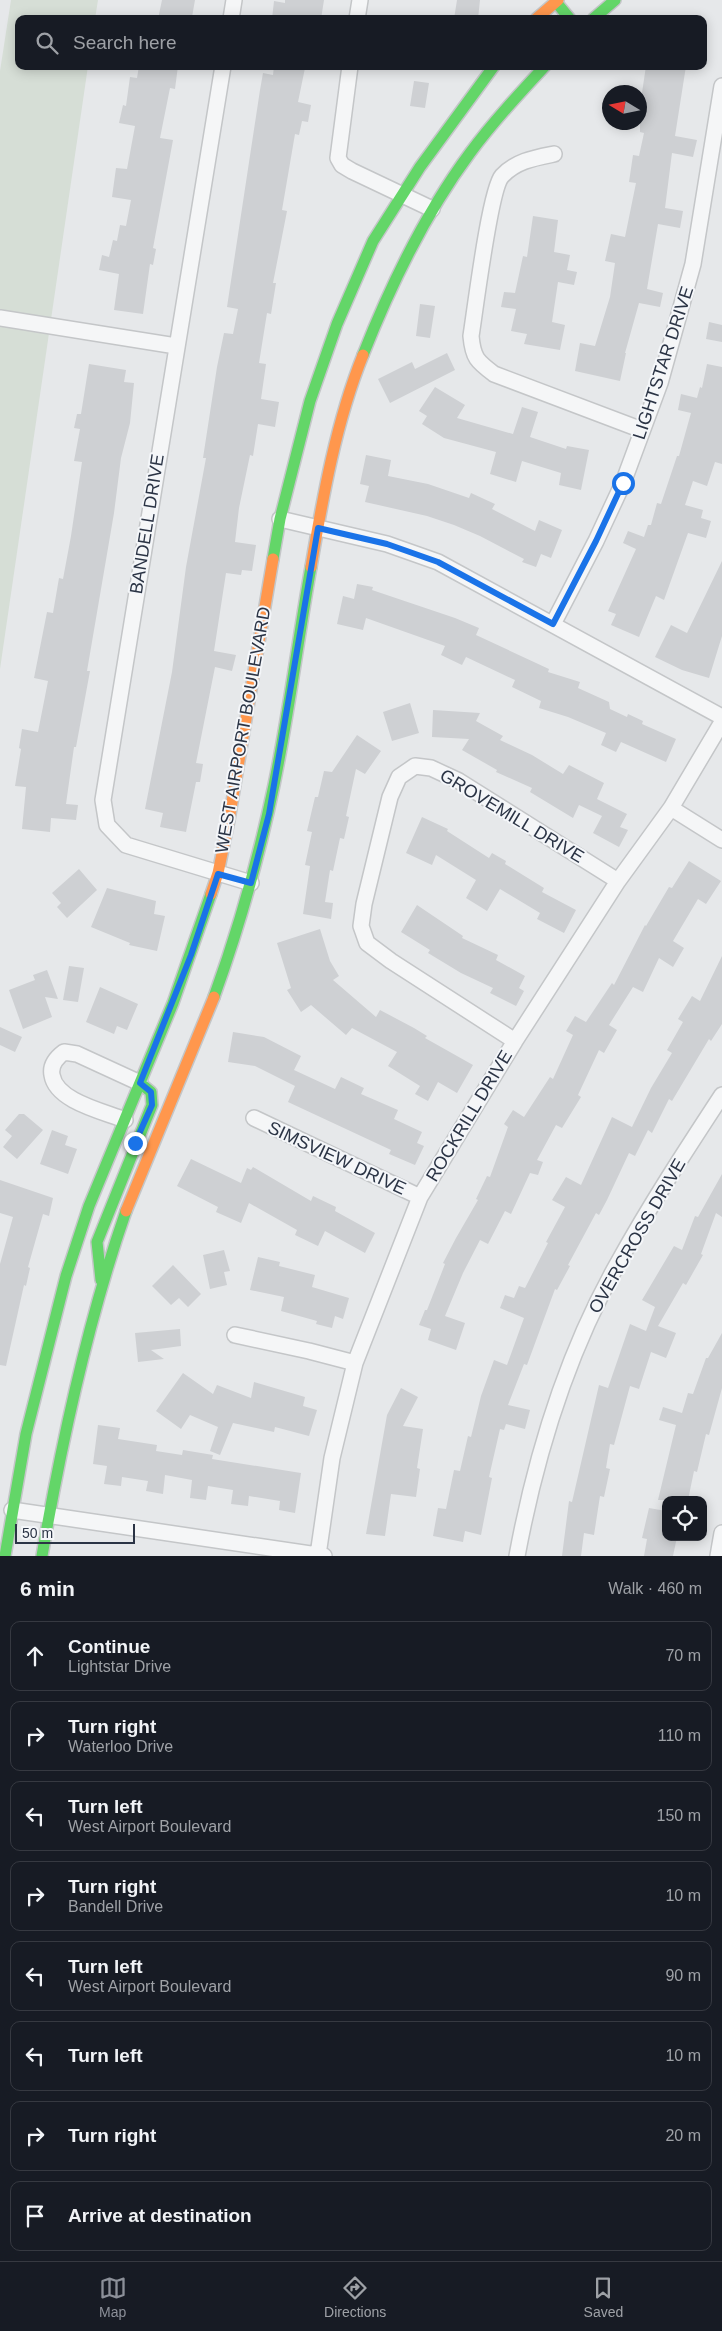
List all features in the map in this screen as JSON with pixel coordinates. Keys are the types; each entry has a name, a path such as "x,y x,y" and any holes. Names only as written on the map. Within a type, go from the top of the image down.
{"main road":[{"path":"597,15 614,0"},
{"path":"541,15 557,1 567,15"},
{"name":"WEST AIRPORT BOULEVARD","path":"5,1556 26,1434 66,1276 90,1206 191,955 218,874 229,820 280,519 290,473 310,401 337,324 373,241 403,194 491,70"},
{"name":"WEST AIRPORT BOULEVARD","path":"42,1556 66,1428 102,1287 130,1200 231,949 251,883 269,814 330,467 350,395 374,326 414,241 432,209 472,151 542,70"},
{"path":"102,1287 97,1242 152,1105 151,1092 140,1083"}],"street":[{"path":"232,15 234,0"},
{"path":"358,15 360,0"},
{"name":"BANDELL DRIVE","path":"222,70 103,800 107,826 126,845 251,883"},
{"path":"349,70 338,158 342,165 432,209"},
{"name":"LIGHTSTAR DRIVE","path":"553,624 596,541 623,483 660,383 693,264 722,86"},
{"path":"554,154 526,159 499,180 493,202 471,336 473,354 481,364 494,374 642,430"},
{"path":"0,318 176,346"},
{"path":"280,519 387,544 430,559 722,717"},
{"name":"ROCKRILL DRIVE","path":"321,1556 332,1458 355,1364 420,1197 515,1041 618,881 671,808 722,722"},
{"name":"GROVEMILL DRIVE","path":"515,1041 391,961 368,943 361,926 364,904 390,797 399,777 415,766 431,768 459,780 618,881"},
{"path":"671,808 722,840"},
{"path":"125,1120 61,1093 53,1084 51,1070 56,1058 64,1052 77,1054 140,1083"},
{"name":"OVERCROSS DRIVE","path":"517,1556 539,1458 558,1396 587,1326 617,1264 649,1209 722,1095"},
{"name":"SIMSVIEW DRIVE","path":"254,1118 420,1197"},
{"path":"235,1335 309,1351 355,1364"},
{"path":"12,1510 321,1556"},
{"path":"718,1556 722,1533"}],"shaded area":[{"path":"11,0 98,0 96,15 15,15 15,70 87,70 0,669 0,71"}],"building":[{"path":"162,0 195,0 192,15 159,15"},
{"path":"285,0 324,0 322,15 272,15 274,1 285,3"},
{"path":"457,0 480,0 478,15 455,15"},
{"path":"138,70 177,70 175,89 170,88 160,138 173,140 153,248 156,249 153,265 150,264 143,314 114,310 119,274 99,270 102,255 109,257 113,240 117,241 120,225 126,226 131,200 112,197 116,168 127,169 135,126 119,123 123,105 126,106 130,77 137,78"},
{"path":"274,70 305,70 298,102 311,105 308,122 302,121 299,135 295,134 282,210 287,211 273,283 276,283 271,314 267,313 259,363 266,364 261,399 279,402 275,427 258,424 253,456 250,455 239,508 235,542 256,545 252,571 242,570 241,575 226,573 214,651 236,655 232,671 215,667 196,763 203,764 200,782 196,782 186,832 160,827 163,813 145,809 172,672 186,567 206,458 203,458 217,367 224,333 233,334 238,309 227,307 260,90 263,73 273,75"},
{"path":"645,70 685,70 675,136 697,140 693,157 672,153 665,208 683,211 680,228 658,224 647,289 663,293 660,307 639,303 625,353 620,381 575,371 580,343 595,346 610,297 615,263 605,261 611,234 625,237 636,183 629,182 633,155 639,156 644,133 640,132 640,130 647,130 647,85 643,85"},
{"path":"414,81 429,83 425,108 410,106"},
{"path":"533,216 558,220 554,252 570,255 567,270 577,272 574,285 558,282 552,322 565,325 560,350 524,344 527,334 511,331 516,309 501,307 504,292 515,293 523,256 527,257"},
{"path":"420,304 435,306 430,338 416,336"},
{"path":"709,322 722,325 722,342 706,339"},
{"path":"447,353 455,370 390,403 378,379 412,362 415,369"},
{"path":"89,364 126,370 124,382 134,383 130,423 121,458 114,513 87,671 90,671 76,747 74,747 66,804 78,805 76,820 51,818 50,832 22,829 26,787 15,786 21,749 19,748 22,729 38,732 48,681 34,678 47,612 53,613 59,578 63,579 71,536 82,462 74,461 80,429 74,428 77,414 81,414"},
{"path":"707,364 722,367 722,464 715,462 707,486 693,481 685,505 703,510 701,518 711,521 706,538 688,533 664,600 656,596 639,637 611,625 616,614 608,611 636,549 623,543 628,531 644,537 648,525 651,525 657,503 661,504 677,456 679,456 691,413 678,410 681,394 697,398 700,387 702,388"},
{"path":"435,387 465,405 457,418 513,434 522,407 538,412 530,437 566,449 567,446 589,450 581,490 559,485 561,473 522,461 516,482 490,474 496,452 444,438 422,424 427,416 419,411"},
{"path":"366,455 391,460 388,476 428,484 469,498 471,493 495,504 492,509 535,531 539,520 562,530 551,558 541,554 536,567 522,562 524,559 480,536 454,525 427,516 365,502 369,486 360,484"},
{"path":"722,561 722,636 709,678 682,670 655,657 671,625 687,633"},
{"path":"357,584 373,587 372,590 479,628 476,635 549,669 548,672 580,682 578,688 609,702 610,709 627,717 628,714 643,721 642,724 676,739 666,762 621,742 616,752 601,745 606,733 568,717 539,708 541,701 512,687 515,680 466,657 462,665 441,655 445,646 366,618 363,630 337,624 343,596 354,599"},
{"path":"410,703 419,733 392,741 383,712"},
{"path":"433,710 480,713 476,721 503,736 500,740 532,755 563,774 569,765 604,783 597,799 627,814 620,827 628,830 619,847 593,833 602,816 579,805 573,818 530,792 532,788 496,772 497,770 462,750 469,739 432,737"},
{"path":"357,735 381,751 365,774 356,769 346,816 349,817 344,839 340,838 333,871 330,870 325,902 333,903 331,919 303,914 310,866 305,865 312,832 307,831 315,797 318,797 324,771 332,772"},
{"path":"422,817 448,829 447,831 489,858 492,853 506,861 505,864 544,888 542,892 576,910 564,933 537,919 540,913 500,889 487,911 466,898 476,880 436,855 432,865 406,853"},
{"path":"689,861 721,881 706,904 698,899 673,941 684,948 673,967 659,958 643,992 633,987 609,1025 617,1030 604,1053 599,1050 578,1095 581,1097 562,1128 556,1125 537,1160 543,1162 538,1175 530,1173 511,1214 505,1211 488,1244 480,1240 463,1273 445,1316 465,1323 456,1350 428,1340 431,1329 419,1325 445,1264 443,1263 478,1200 476,1199 487,1176 490,1177 508,1127 504,1124 513,1110 524,1117 550,1077 553,1079 573,1035 566,1031 575,1016 586,1022 612,983 614,985 645,925 669,887 672,888"},
{"path":"79,869 97,890 67,918 57,907 61,903 52,893"},
{"path":"107,888 156,901 154,914 165,916 157,951 129,945 130,943 91,927"},
{"path":"417,905 463,936 462,938 498,955 496,960 525,976 519,988 524,991 516,1006 490,993 493,988 461,973 428,953 430,950 401,932"},
{"path":"320,929 330,961 339,976 333,980 376,1017 380,1010 414,1028 427,1036 425,1038 473,1065 457,1093 438,1082 428,1101 415,1094 420,1086 388,1066 397,1052 352,1028 346,1035 311,1005 301,1012 287,990 291,988 277,943"},
{"path":"722,956 722,1024 711,1041 709,1039 672,1101 669,1099 652,1133 648,1130 635,1156 629,1153 599,1215 596,1213 568,1265 570,1266 557,1290 555,1289 527,1365 524,1364 508,1405 530,1410 525,1429 506,1424 504,1430 500,1429 489,1477 492,1478 481,1535 465,1531 463,1542 433,1536 438,1508 446,1509 454,1470 460,1471 468,1436 471,1437 481,1396 494,1360 507,1365 524,1318 500,1308 505,1295 514,1298 519,1286 525,1288 548,1243 546,1242 565,1207 552,1200 566,1177 581,1185 612,1117 632,1127 651,1088 672,1053 667,1050 683,1022 678,1019 692,996 700,1001"},
{"path":"69,966 84,968 78,1002 63,1000"},
{"path":"47,970 58,999 45,997 52,1017 23,1029 9,990 35,980 33,975"},
{"path":"100,987 138,1004 127,1030 117,1026 114,1034 86,1022"},
{"path":"0,1027 22,1037 15,1052 0,1045"},
{"path":"233,1032 264,1037 301,1056 294,1070 335,1089 341,1077 364,1088 361,1094 398,1110 394,1119 422,1132 417,1143 424,1146 415,1165 389,1154 391,1150 288,1102 295,1086 255,1066 228,1062"},
{"path":"19,1114 24,1114 43,1130 17,1159 3,1147 12,1136 5,1130"},
{"path":"52,1130 68,1136 65,1145 77,1149 68,1174 40,1164"},
{"path":"191,1159 241,1183 247,1168 251,1170 253,1167 311,1201 313,1196 336,1207 335,1211 375,1233 365,1253 325,1231 318,1246 295,1235 297,1230 249,1203 241,1223 216,1212 218,1207 177,1186"},
{"path":"722,1174 722,1217 716,1213 701,1254 703,1255 686,1285 683,1283 658,1326 676,1333 666,1358 651,1352 639,1389 630,1386 614,1445 610,1444 606,1468 610,1469 604,1497 600,1496 594,1535 584,1533 581,1556 562,1556 569,1501 572,1502 599,1385 608,1388 630,1324 646,1331 655,1307 642,1300 674,1246 682,1250 695,1216 698,1217"},
{"path":"0,1180 53,1198 49,1216 43,1214 28,1267 30,1268 26,1286 24,1285 6,1366 0,1365 0,1264 13,1217 0,1213"},
{"path":"224,1250 230,1271 224,1272 227,1285 210,1289 203,1255"},
{"path":"258,1257 280,1262 279,1266 315,1275 312,1287 349,1298 343,1319 335,1316 332,1328 316,1324 317,1321 281,1311 284,1297 250,1290"},
{"path":"173,1265 201,1294 188,1307 179,1298 171,1305 152,1286"},
{"path":"180,1329 181,1346 151,1350 164,1359 138,1362 135,1333"},
{"path":"722,1333 722,1388 709,1435 706,1434 697,1472 694,1471 689,1496 662,1496 662,1500 658,1500 676,1425 659,1420 663,1407 682,1413 688,1393 693,1394 706,1358 708,1358"},
{"path":"183,1373 213,1394 217,1385 251,1398 254,1382 305,1397 303,1406 317,1410 309,1436 275,1427 274,1432 233,1423 220,1455 210,1451 218,1427 190,1415 181,1429 156,1411"},
{"path":"401,1388 418,1397 403,1426 423,1429 417,1468 420,1469 416,1497 391,1494 385,1536 366,1534 387,1415"},
{"path":"98,1425 120,1428 118,1439 157,1445 156,1451 182,1455 183,1450 213,1455 212,1459 301,1473 295,1513 279,1510 280,1501 249,1496 248,1506 231,1504 233,1490 208,1486 206,1500 190,1498 192,1480 165,1475 163,1494 146,1491 148,1481 122,1477 121,1486 104,1484 107,1466 93,1464"},
{"path":"649,1508 662,1510 662,1541 676,1541 673,1556 644,1556 647,1539 642,1538"}],"traffic: fast":[{"path":"598,15 615,0"},
{"path":"556,2 567,15"},
{"path":"273,559 280,519 310,401 337,324 373,241 420,167 491,70"},
{"path":"363,355 397,276 423,225 453,177 506,108 541,70"},
{"path":"214,997 240,919 268,812 284,731 311,567"},
{"path":"5,1556 26,1434 66,1276 89,1206 173,1003 211,894"},
{"path":"101,1280 97,1242 152,1105 151,1092 140,1083"},
{"path":"42,1556 58,1468 77,1382 99,1296 126,1211"}],"traffic: slow":[{"path":"541,15 558,0"},
{"path":"311,567 338,433 345,406 363,355"},
{"path":"211,894 218,873 229,820 273,559"},
{"path":"126,1211 214,997"}],"route":[{"path":"135,1143 152,1105 151,1092 140,1083 191,955 218,874 251,883 269,814 318,528 414,552 438,562 553,624 596,541 623,483"}]}
